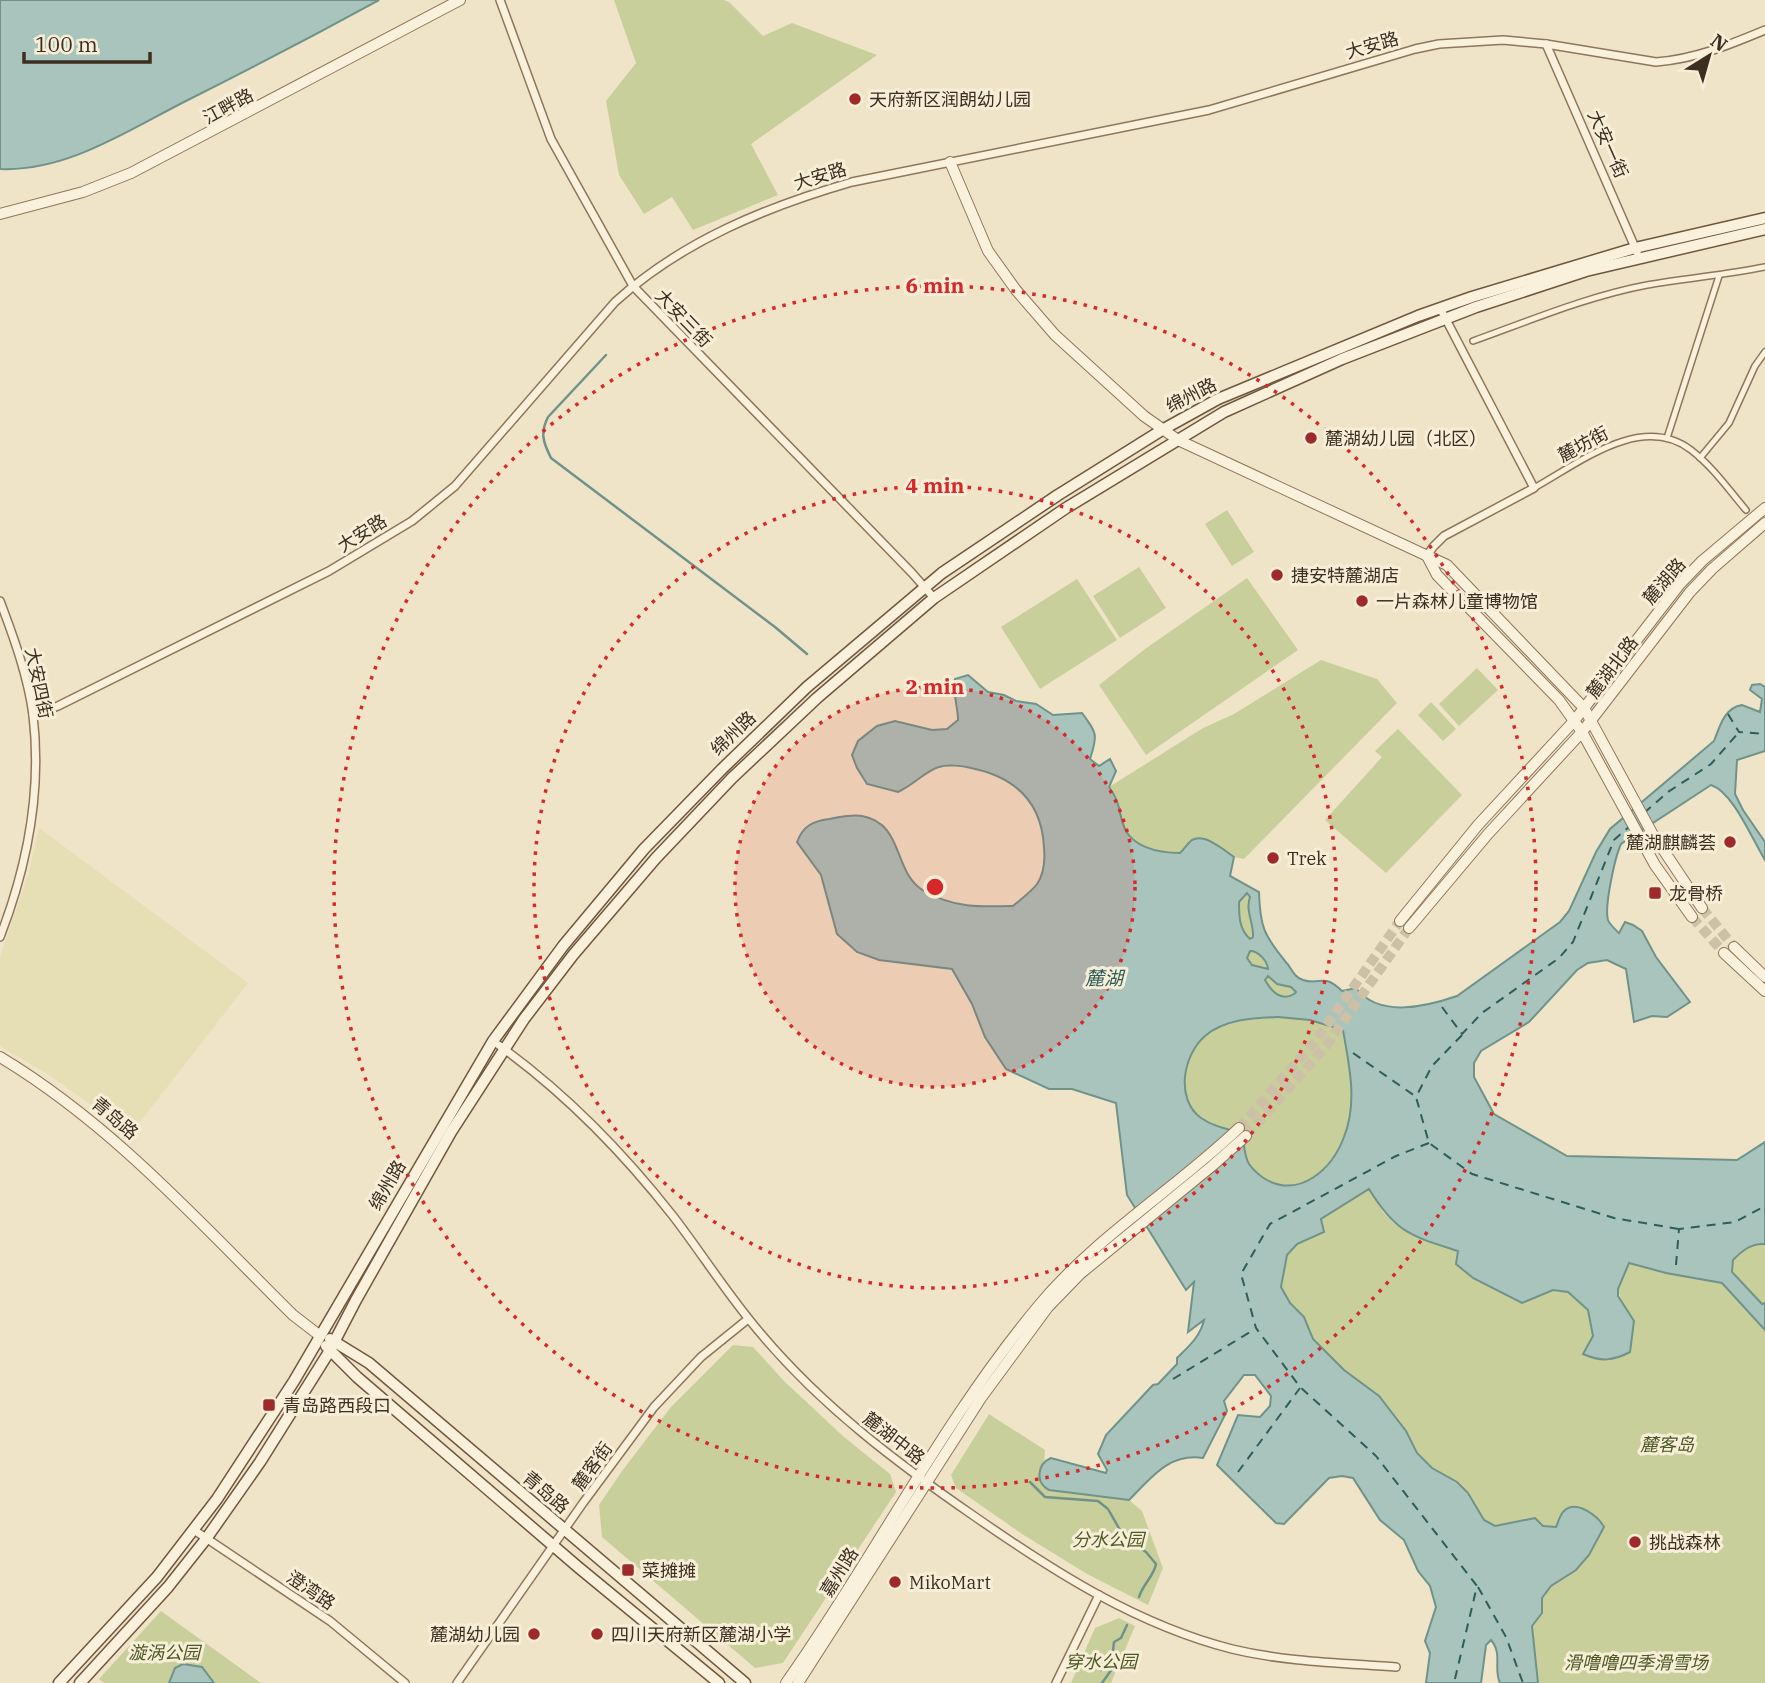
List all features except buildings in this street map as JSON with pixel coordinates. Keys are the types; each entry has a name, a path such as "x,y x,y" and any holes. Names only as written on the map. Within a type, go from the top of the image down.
{"main road":[{"name":"绵州路","path":"60,1683 157,1577 194,1530 248,1452 294,1381 493,1041 563,946 644,849 722,769 807,687 923,587 1058,495 1162,430 1218,399 1440,308 1765,218"},
{"name":"绵州路","path":"80,1683 168,1587 206,1539 260,1462 329,1352 452,1132 504,1049 582,946 656,858 732,778 817,698 934,598 1066,508 1224,412 1331,365 1446,320 1637,253 1765,229"},
{"name":"青岛路","path":"319,1335 334,1340 369,1363 745,1683"},
{"name":"青岛路","path":"319,1335 329,1352 554,1546 719,1683"}],"street":[{"name":"江畔路","path":"0,214 83,192 131,173 460,0"},
{"name":"大安三街","path":"500,0 551,139 633,286 934,598"},
{"name":"大安路","path":"33,715 58,706 330,571 412,521 455,486 615,302 633,286 667,261 749,218 812,193 852,182 1209,110 1427,46 1503,40 1546,44 1656,62 1706,53 1765,30"},
{"name":"大安一街","path":"1546,44 1637,253"},
{"path":"950,162 988,251 1016,290 1055,335 1144,416 1178,440 1447,565 1584,708 1652,833 1702,908"},
{"path":"1472,341 1563,309 1646,285 1765,267"},
{"path":"1719,276 1667,438 1679,442 1700,458 1746,510"},
{"path":"1440,308 1534,488"},
{"path":"1700,458 1729,423 1755,366 1765,352"},
{"name":"麓坊街","path":"1427,556 1444,536 1616,442 1651,436 1667,438"},
{"name":"麓湖路","path":"1400,920 1478,825 1574,721 1680,584 1702,561 1763,512"},
{"name":"麓湖北路","path":"1409,928 1488,834 1582,732 1690,592 1765,523"},
{"path":"1743,526 1751,535"},
{"path":"1427,556 1437,575 1559,700 1582,732 1655,865 1692,917"},
{"name":"大安四街","path":"0,601 20,660 33,715 34,773 31,826 23,868 0,937"},
{"path":"1734,947 1758,976 1765,991"},
{"path":"1724,953 1758,976"},
{"name":"麓湖中路","path":"493,1041 570,1104 613,1147 673,1216 748,1319 827,1403 922,1480 1032,1555 1099,1595 1153,1622 1232,1649 1310,1662 1396,1667"},
{"name":"青岛路","path":"0,1057 62,1098 127,1150 293,1315 319,1335"},
{"path":"922,1480 1048,1307 1115,1239 1242,1132"},
{"name":"麓客街","path":"457,1683 564,1531 668,1391 701,1357 748,1319"},
{"name":"嘉州路","path":"786,1683 922,1480"},
{"name":"嘉州路","path":"798,1683 922,1480"},
{"name":"澄湾路","path":"194,1530 330,1621 405,1683"},
{"path":"1056,1683 1099,1595"}],"shaded area":[{"path":"39,828 248,983 129,1136 49,1075 0,1046 0,957 29,872"}],"green space":[{"path":"614,0 724,0 763,36 792,23 877,55 751,144 778,195 693,230 672,197 644,214 619,175 606,101 636,63"},
{"path":"1227,510 1254,552 1232,566 1205,524"},
{"path":"1139,567 1166,608 1120,638 1093,596"},
{"path":"1247,578 1298,650 1146,755 1099,685 1145,649"},
{"path":"1077,579 1117,640 1040,689 1001,627"},
{"path":"1321,660 1377,679 1397,703 1244,859 1234,857 1215,844 1193,840 1180,853 1172,853 1146,847 1132,838 1123,824 1117,801 1109,787 1203,728 1234,714"},
{"path":"1477,668 1498,690 1459,726 1439,704"},
{"path":"1431,702 1456,729 1443,741 1418,715"},
{"path":"1398,729 1462,795 1386,873 1325,820 1382,757 1375,751"},
{"path":"1248,893 1253,931 1253,937 1250,939 1242,926 1239,907 1239,902"},
{"path":"1249,950 1262,956 1268,968 1265,970 1254,967 1247,958"},
{"path":"1268,976 1277,984 1296,991 1285,997 1277,994 1265,980"},
{"path":"1278,1017 1310,1020 1343,1030 1350,1070 1351,1110 1342,1143 1322,1171 1312,1180 1296,1186 1269,1181 1255,1171 1246,1157 1242,1133 1216,1126 1197,1115 1190,1104 1185,1085 1186,1066 1192,1051 1201,1040 1229,1024"},
{"name":"麓客岛","path":"1370,1188 1383,1212 1395,1224 1413,1236 1458,1251 1522,1303 1554,1290 1567,1292 1588,1310 1593,1336 1634,1321 1619,1293 1629,1262 1666,1273 1722,1283 1765,1330 1765,1683 1538,1683 1532,1626 1539,1616 1543,1595 1556,1582 1576,1570 1564,1511 1556,1527 1543,1526 1535,1518 1495,1526 1484,1520 1468,1493 1457,1482 1432,1468 1417,1453 1406,1431 1364,1385 1344,1370 1313,1339 1304,1317 1290,1303 1281,1287 1287,1255 1297,1244 1324,1232 1321,1219"},
{"path":"1757,1243 1765,1244 1765,1303 1762,1305 1732,1273 1733,1260 1743,1250"},
{"path":"733,1345 753,1347 784,1381 844,1437 890,1474 896,1492 783,1663 755,1668 602,1537 599,1505 671,1407"},
{"name":"分水公园","path":"989,1414 1045,1450 1043,1478 1049,1490 1129,1500 1142,1511 1163,1568 1148,1605 1087,1574 1022,1534 956,1488 951,1475"},
{"name":"漩涡公园","path":"161,1611 261,1683 104,1683 99,1679"},
{"name":"穿水公园","path":"1119,1618 1135,1626 1111,1683 1071,1683 1095,1628"}],"water":[{"path":"0,0 379,0 95,148 49,164 0,169"},
{"name":"麓湖","path":"968,675 988,692 1036,704 1053,715 1082,713 1095,734 1090,759 1099,766 1110,759 1116,771 1109,787 1117,801 1123,824 1132,838 1154,850 1172,853 1180,853 1190,841 1197,838 1208,840 1220,847 1234,857 1230,876 1259,892 1265,930 1297,977 1309,981 1330,982 1342,991 1356,988 1366,997 1390,1007 1431,1004 1457,996 1560,922 1569,911 1596,852 1610,829 1714,741 1724,718 1731,710 1742,705 1760,712 1762,699 1750,690 1752,685 1760,684 1765,687 1765,751 1737,760 1735,794 1765,842 1765,860 1734,806 1719,789 1711,785 1621,844 1613,870 1607,914 1609,922 1619,933 1625,922 1642,931 1656,957 1690,1002 1667,1017 1652,1016 1634,1022 1626,969 1607,960 1588,963 1577,970 1529,1022 1481,1051 1474,1063 1474,1077 1494,1114 1567,1156 1737,1160 1765,1142 1765,1244 1751,1246 1740,1254 1733,1260 1732,1272 1762,1304 1765,1303 1765,1330 1722,1283 1629,1263 1618,1289 1618,1296 1634,1321 1630,1352 1607,1359 1589,1357 1583,1354 1593,1336 1588,1310 1568,1292 1553,1290 1522,1303 1473,1278 1456,1264 1458,1251 1406,1231 1388,1215 1369,1189 1321,1219 1324,1232 1297,1244 1287,1255 1281,1287 1290,1303 1304,1317 1313,1339 1344,1370 1379,1396 1406,1431 1417,1453 1432,1468 1457,1482 1468,1493 1484,1520 1495,1526 1535,1518 1543,1526 1556,1527 1563,1512 1574,1507 1592,1514 1604,1527 1589,1555 1576,1570 1551,1586 1542,1598 1542,1613 1532,1626 1538,1683 1500,1683 1495,1645 1491,1640 1486,1645 1481,1683 1426,1683 1430,1653 1425,1641 1436,1607 1430,1586 1418,1571 1404,1540 1380,1520 1353,1478 1329,1478 1284,1524 1276,1523 1217,1465 1238,1415 1260,1417 1270,1406 1271,1396 1255,1375 1244,1375 1224,1401 1227,1411 1203,1458 1180,1459 1162,1468 1129,1500 1049,1490 1041,1483 1041,1469 1051,1458 1106,1473 1098,1454 1106,1435 1153,1385 1158,1384 1177,1364 1177,1358 1197,1336 1204,1320 1188,1332 1194,1282 1186,1290 1127,1195 1116,1103 1072,1089 1049,1089 1006,1069 985,1037 972,1004 952,969 879,960 857,952 837,934 821,875 797,842 802,832 813,823 846,816 862,816 885,828 914,883 935,897 967,905 1013,906 1032,890 1044,866 1042,832 1032,805 1013,785 987,772 947,766 930,771 898,792 867,784 852,755 858,741 877,726 895,721 932,730 947,729 958,720 955,679","holes":["1247,893 1250,897 1248,907 1253,937 1250,939 1242,927 1239,902","1250,951 1259,954 1268,969 1252,965 1247,958","1268,976 1277,984 1291,987 1296,992 1281,996 1273,991 1265,980","1278,1017 1310,1020 1343,1030 1350,1070 1351,1110 1348,1124 1332,1160 1323,1170 1302,1183 1278,1184 1265,1179 1247,1161 1242,1133 1216,1126 1201,1118 1188,1100 1185,1077 1187,1065 1197,1044 1221,1026 1250,1019"]},
{"path":"183,1664 202,1667 214,1683 169,1683 175,1668"}],"waterway":[{"path":"606,355 548,417 544,438 551,458 807,654"},
{"path":"1030,1482 1045,1497 1098,1501 1108,1509 1124,1537 1146,1552 1156,1564 1139,1597"},
{"path":"1102,1683 1112,1669 1100,1670 1112,1659 1114,1642 1121,1638 1127,1625"}],"ferry route":[{"path":"1728,714 1739,732 1765,734"},
{"path":"1644,813 1668,792 1711,764 1739,732"},
{"path":"1442,1007 1462,1034 1482,1013 1559,958 1573,942 1614,840 1630,826"},
{"path":"1462,1035 1432,1066 1416,1097 1429,1143 1472,1174 1614,1218 1679,1229"},
{"path":"1353,1053 1415,1096"},
{"path":"1429,1143 1396,1156 1270,1224 1241,1274 1256,1328 1300,1387 1376,1456 1477,1586 1454,1683"},
{"path":"1676,1265 1679,1229 1735,1222 1765,1206"},
{"path":"1173,1379 1255,1329"},
{"path":"1238,1472 1300,1388"},
{"path":"1478,1587 1506,1637 1523,1683"}],"tunnel":[{"path":"1702,908 1734,947"},
{"path":"1692,917 1724,953"},
{"path":"1239,1128 1317,1039 1400,921"},
{"path":"1246,1136 1326,1046 1409,928"}],"place":[{"name":"天府新区润朗幼儿园","path":"855,99"},
{"name":"麓湖幼儿园（北区）","path":"1311,438"},
{"name":"捷安特麓湖店","path":"1277,575"},
{"name":"一片森林儿童博物馆","path":"1362,601"},
{"name":"麓湖麒麟荟","path":"1730,842"},
{"name":"Trek","path":"1273,858"},
{"name":"龙骨桥","path":"1655,893"},
{"name":"青岛路西段口","path":"269,1405"},
{"name":"挑战森林","path":"1635,1542"},
{"name":"菜摊摊","path":"628,1570"},
{"name":"MikoMart","path":"895,1582"},
{"name":"麓湖幼儿园","path":"534,1634"},
{"name":"四川天府新区麓湖小学","path":"597,1634"}],"park label":[{"name":"滑噜噜四季滑雪场","path":"1636,1662"}]}
